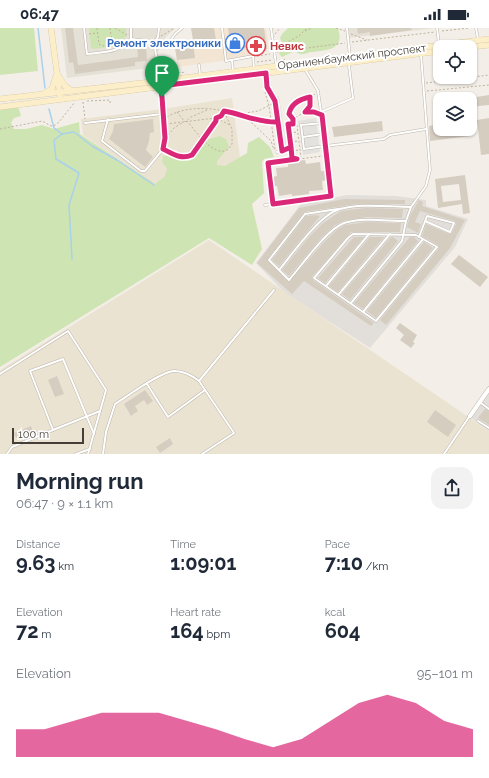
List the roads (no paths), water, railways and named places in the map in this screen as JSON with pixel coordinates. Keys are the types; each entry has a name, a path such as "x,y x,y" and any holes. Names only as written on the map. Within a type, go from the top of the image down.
{"main road":[{"path":"51,28 60,100"},
{"name":"Ораниенбаумский проспект","path":"478,44 489,39"},
{"name":"Ораниенбаумский проспект","path":"478,44 489,45"},
{"name":"Ораниенбаумский проспект","path":"0,107 60,100 200,78 266,73 304,65 433,50"},
{"name":"Ораниенбаумский проспект","path":"233,75 254,69 276,66 304,65"},
{"path":"56,72 65,86 72,91"},
{"path":"43,94 52,88 56,72"},
{"name":"Ораниенбаумский проспект","path":"0,99 72,91 160,84"}],"street":[{"path":"470,416 489,389"}],"lane":[{"path":"84,28 87,54 117,50 124,46 131,38 131,28"},
{"path":"108,119 102,141 141,171 148,169 163,149 165,138 160,84 154,45 154,42 158,37 159,28"},
{"path":"154,45 169,43 175,34 182,28"},
{"path":"222,28 226,61 253,56 254,69"},
{"path":"271,28 276,66"},
{"path":"321,112 353,98 349,66 350,59 347,28"},
{"path":"437,28 438,40"},
{"path":"476,28 478,44"},
{"path":"131,38 154,42"},
{"path":"351,303 402,241 406,221 411,207 426,186 430,170 420,51"},
{"path":"232,60 233,75"},
{"path":"198,65 200,78"},
{"path":"265,205 331,196 318,91 304,65"},
{"path":"266,73 267,87 275,101 278,122 282,151 277,152"},
{"path":"85,123 108,119 162,114"},
{"path":"322,123 302,125 304,149 384,139 390,135 426,129"},
{"path":"303,137 324,134"},
{"path":"406,221 361,221 344,223 330,232 289,280 269,260 305,214 354,207 411,207"},
{"path":"279,270 318,223 338,209"},
{"path":"420,237 425,221 427,216 454,223 450,232 425,221"},
{"path":"353,234 403,235 420,237 437,247 376,321 314,278 353,234"},
{"path":"326,286 369,234"},
{"path":"339,295 390,234"},
{"path":"364,312 423,239"},
{"path":"199,381 274,290"},
{"path":"0,374 68,331 106,390 88,454"},
{"path":"53,430 30,371 63,359 94,434"},
{"path":"103,454 106,432 115,404 147,384 174,371 192,375 199,381 234,433 202,454"},
{"path":"147,384 168,417 205,390"},
{"path":"480,402 489,409"},
{"path":"7,454 12,447 100,410"},
{"path":"444,454 470,416"},
{"path":"478,421 489,428"},
{"path":"76,454 90,448"}],"waterway":[{"path":"38,28 45,88"},
{"path":"49,109 54,128 62,134"},
{"path":"72,259 69,205 79,173 56,159 54,140 62,134 74,132 92,146 117,160 154,185"}],"place":[{"name":"Ремонт электроники","path":"235,43"},
{"name":"Невис","path":"256,46"}]}
